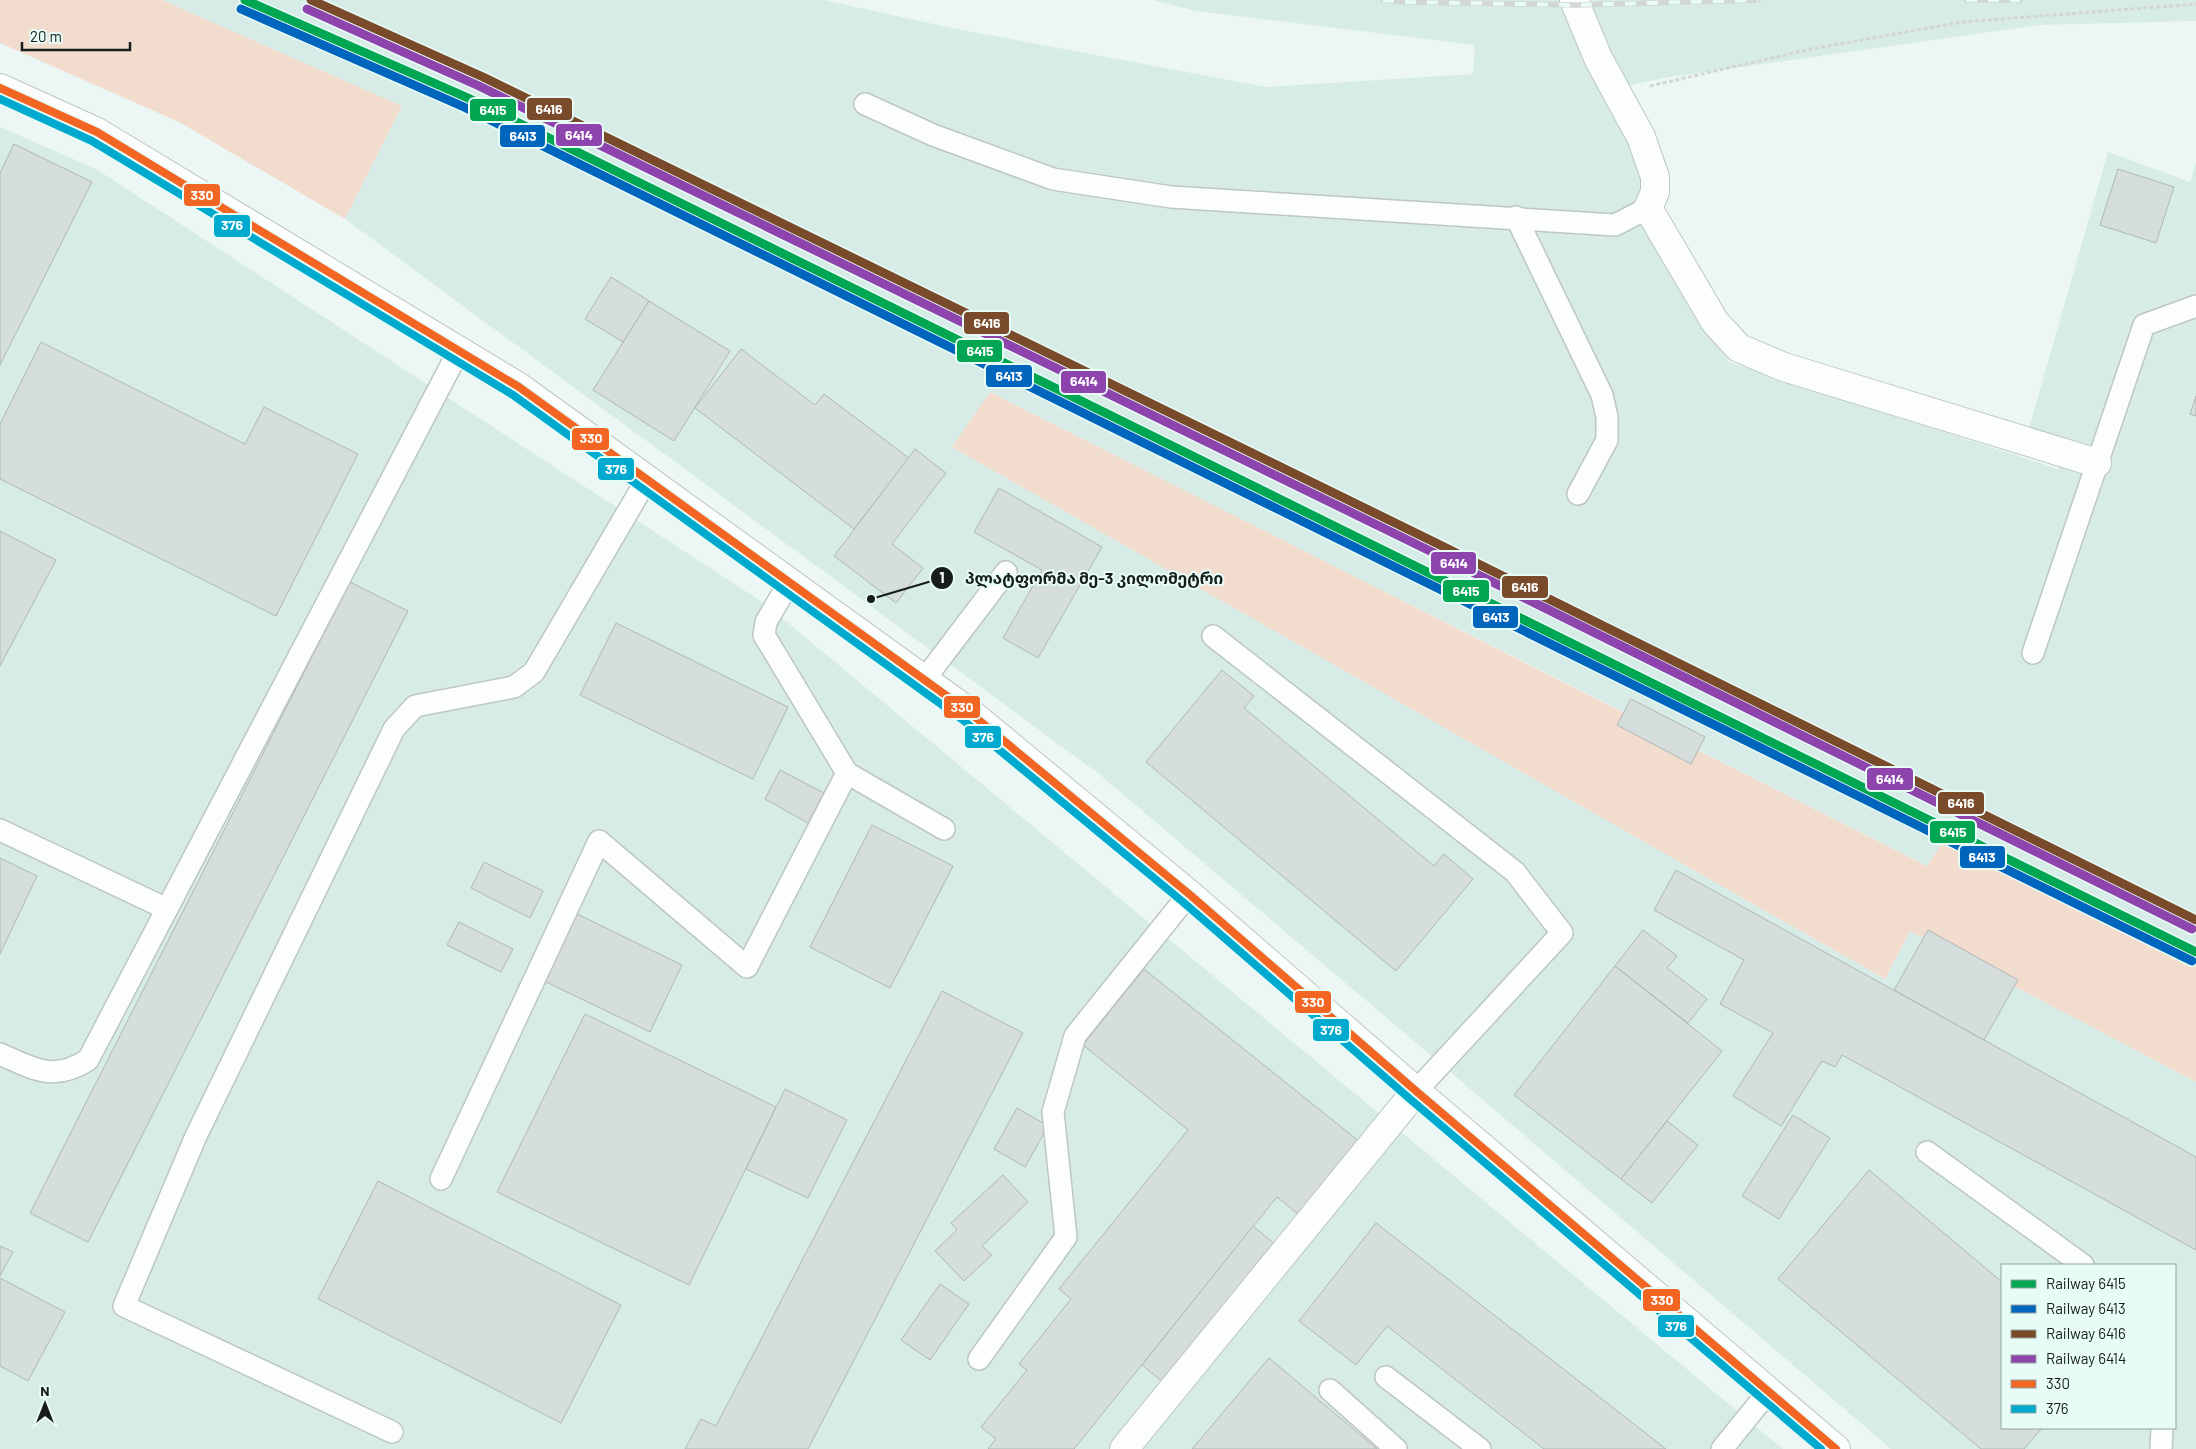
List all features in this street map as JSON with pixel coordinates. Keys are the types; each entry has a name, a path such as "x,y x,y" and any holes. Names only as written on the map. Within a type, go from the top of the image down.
{"street":[{"path":"1574,0 1598,58 1640,137 1655,177 1655,192 1648,208 1715,322 1739,348 1784,367 2097,462"},
{"path":"0,88 97,132 458,352 519,387 790,581 975,717 1188,894 1836,1449"},
{"path":"1124,1449 1416,1091"}],"lane":[{"path":"865,104 933,135 1054,179 1171,197 1616,225 1648,208"},
{"path":"1516,218 1602,394 1607,417 1607,440 1578,494"},
{"path":"2033,653 2144,325 2196,306"},
{"path":"0,1054 37,1071 58,1073 74,1069 88,1060 458,352"},
{"path":"392,1432 124,1306 196,1136 394,728 415,706 514,687 534,672 647,479"},
{"path":"924,680 1006,572"},
{"path":"790,581 766,622 764,636 847,773 944,829"},
{"path":"1213,636 1515,872 1562,933 1416,1091"},
{"path":"442,1179 599,841 747,967 847,773"},
{"path":"0,830 167,909"},
{"path":"979,1359 1066,1237 1054,1112 1074,1036 1188,894"},
{"path":"1927,1152 2082,1264"},
{"path":"1386,1377 1480,1449"},
{"path":"1330,1390 1396,1449"},
{"path":"1722,1449 1768,1392"},
{"path":"2160,1449 2162,1429"}],"path":[{"path":"1618,93 1811,49 1962,22 2196,4"}],"shaded area":[{"path":"0,0 162,0 402,106 345,219 179,122 0,43"},
{"path":"162,0 824,0 952,28 1266,87 1473,74 1475,45 1196,11 1152,0 2196,0 2196,21 2039,25 1664,78 1606,90 1644,166 1643,186 1636,199 1729,362 2058,469 2065,438 2029,428 2108,152 2190,182 2196,163 2196,967 1945,839 1928,866 990,392 952,447 1885,979 1910,931 2196,1082 2196,1449 1891,1449 1099,774 345,219 401,106"},
{"path":"0,127 96,169 764,603 1783,1449 0,1449"},
{"path":"990,392 1927,866 1945,839 2196,967 2196,1082 1910,931 1885,979 952,447"}],"building":[{"path":"14,144 92,182 0,365 0,173"},
{"path":"2118,169 2174,187 2156,243 2100,225"},
{"path":"611,277 649,301 623,342 585,319"},
{"path":"649,301 730,351 674,441 593,390"},
{"path":"41,342 245,444 264,407 358,454 276,616 0,479 0,424"},
{"path":"741,349 815,405 824,394 909,458 854,529 695,408"},
{"path":"2196,396 2196,416 2190,414"},
{"path":"915,449 946,473 892,544 923,568 896,603 834,556"},
{"path":"999,488 1102,547 1038,658 1003,638 1042,570 974,532"},
{"path":"0,531 56,560 0,666"},
{"path":"350,582 408,611 88,1242 30,1213"},
{"path":"616,623 788,707 753,779 580,695"},
{"path":"1222,670 1254,696 1244,708 1434,866 1444,854 1473,879 1396,971 1146,762"},
{"path":"1631,699 1705,737 1691,764 1617,725"},
{"path":"780,770 824,793 808,823 765,799"},
{"path":"872,825 953,866 890,988 810,947"},
{"path":"0,858 37,876 0,954"},
{"path":"484,862 543,891 530,918 471,888"},
{"path":"1676,870 2196,1157 2196,1250 1842,1055 1835,1067 1822,1061 1781,1126 1733,1096 1773,1033 1720,1004 1744,960 1654,910"},
{"path":"575,913 682,965 650,1032 542,980"},
{"path":"459,922 513,949 501,972 447,945"},
{"path":"1643,930 1677,956 1667,968 1707,999 1688,1023 1615,966"},
{"path":"1928,930 2018,980 1984,1040 1894,990"},
{"path":"1615,966 1722,1051 1621,1179 1514,1095"},
{"path":"1144,969 1375,1154 1315,1228 1277,1197 1074,1449 988,1449 996,1439 981,1427 1027,1370 1019,1364 1071,1299 1059,1289 1188,1130 1083,1045"},
{"path":"942,991 1023,1033 808,1449 685,1449 701,1419 716,1426"},
{"path":"585,1014 776,1107 689,1285 497,1192"},
{"path":"785,1089 847,1120 808,1198 746,1169"},
{"path":"1017,1108 1048,1126 1025,1167 994,1149"},
{"path":"1793,1115 1830,1138 1779,1219 1742,1196"},
{"path":"1667,1121 1698,1145 1652,1203 1621,1179"},
{"path":"1869,1170 2001,1281 2001,1429 2041,1429 2024,1449 1981,1449 1778,1279"},
{"path":"1003,1175 1028,1202 982,1246 992,1255 964,1281 935,1251 957,1230 951,1223"},
{"path":"378,1181 621,1305 561,1423 318,1299"},
{"path":"1376,1223 1666,1449 1544,1449 1387,1326 1356,1365 1299,1321"},
{"path":"1253,1226 1282,1250 1170,1388 1142,1365"},
{"path":"0,1246 13,1252 0,1276"},
{"path":"0,1278 65,1312 28,1381 0,1366"},
{"path":"940,1284 969,1304 930,1360 901,1340"},
{"path":"1269,1358 1377,1449 1192,1449"}],"railway":[{"path":"1383,0 1576,5 1758,0"},
{"path":"1966,0 2020,0"}],"rail line":[{"name":"6415","path":"245,0 468,98 2196,952"},
{"name":"6416","path":"311,0 483,77 1432,541 2196,920"},
{"name":"6413","path":"241,9 464,107 2192,961"},
{"name":"6414","path":"307,9 479,86 1428,550 2192,929"}],"transit line":[{"name":"330","path":"0,88 97,132 519,387 969,712 1189,894 1416,1091 1836,1449"},
{"name":"376","path":"0,99 92,141 513,395 963,720 1183,902 1410,1099 1821,1449"}],"place":[{"name":"პლატფორმა მე-3 კილომეტრი","path":"871,599"}]}
